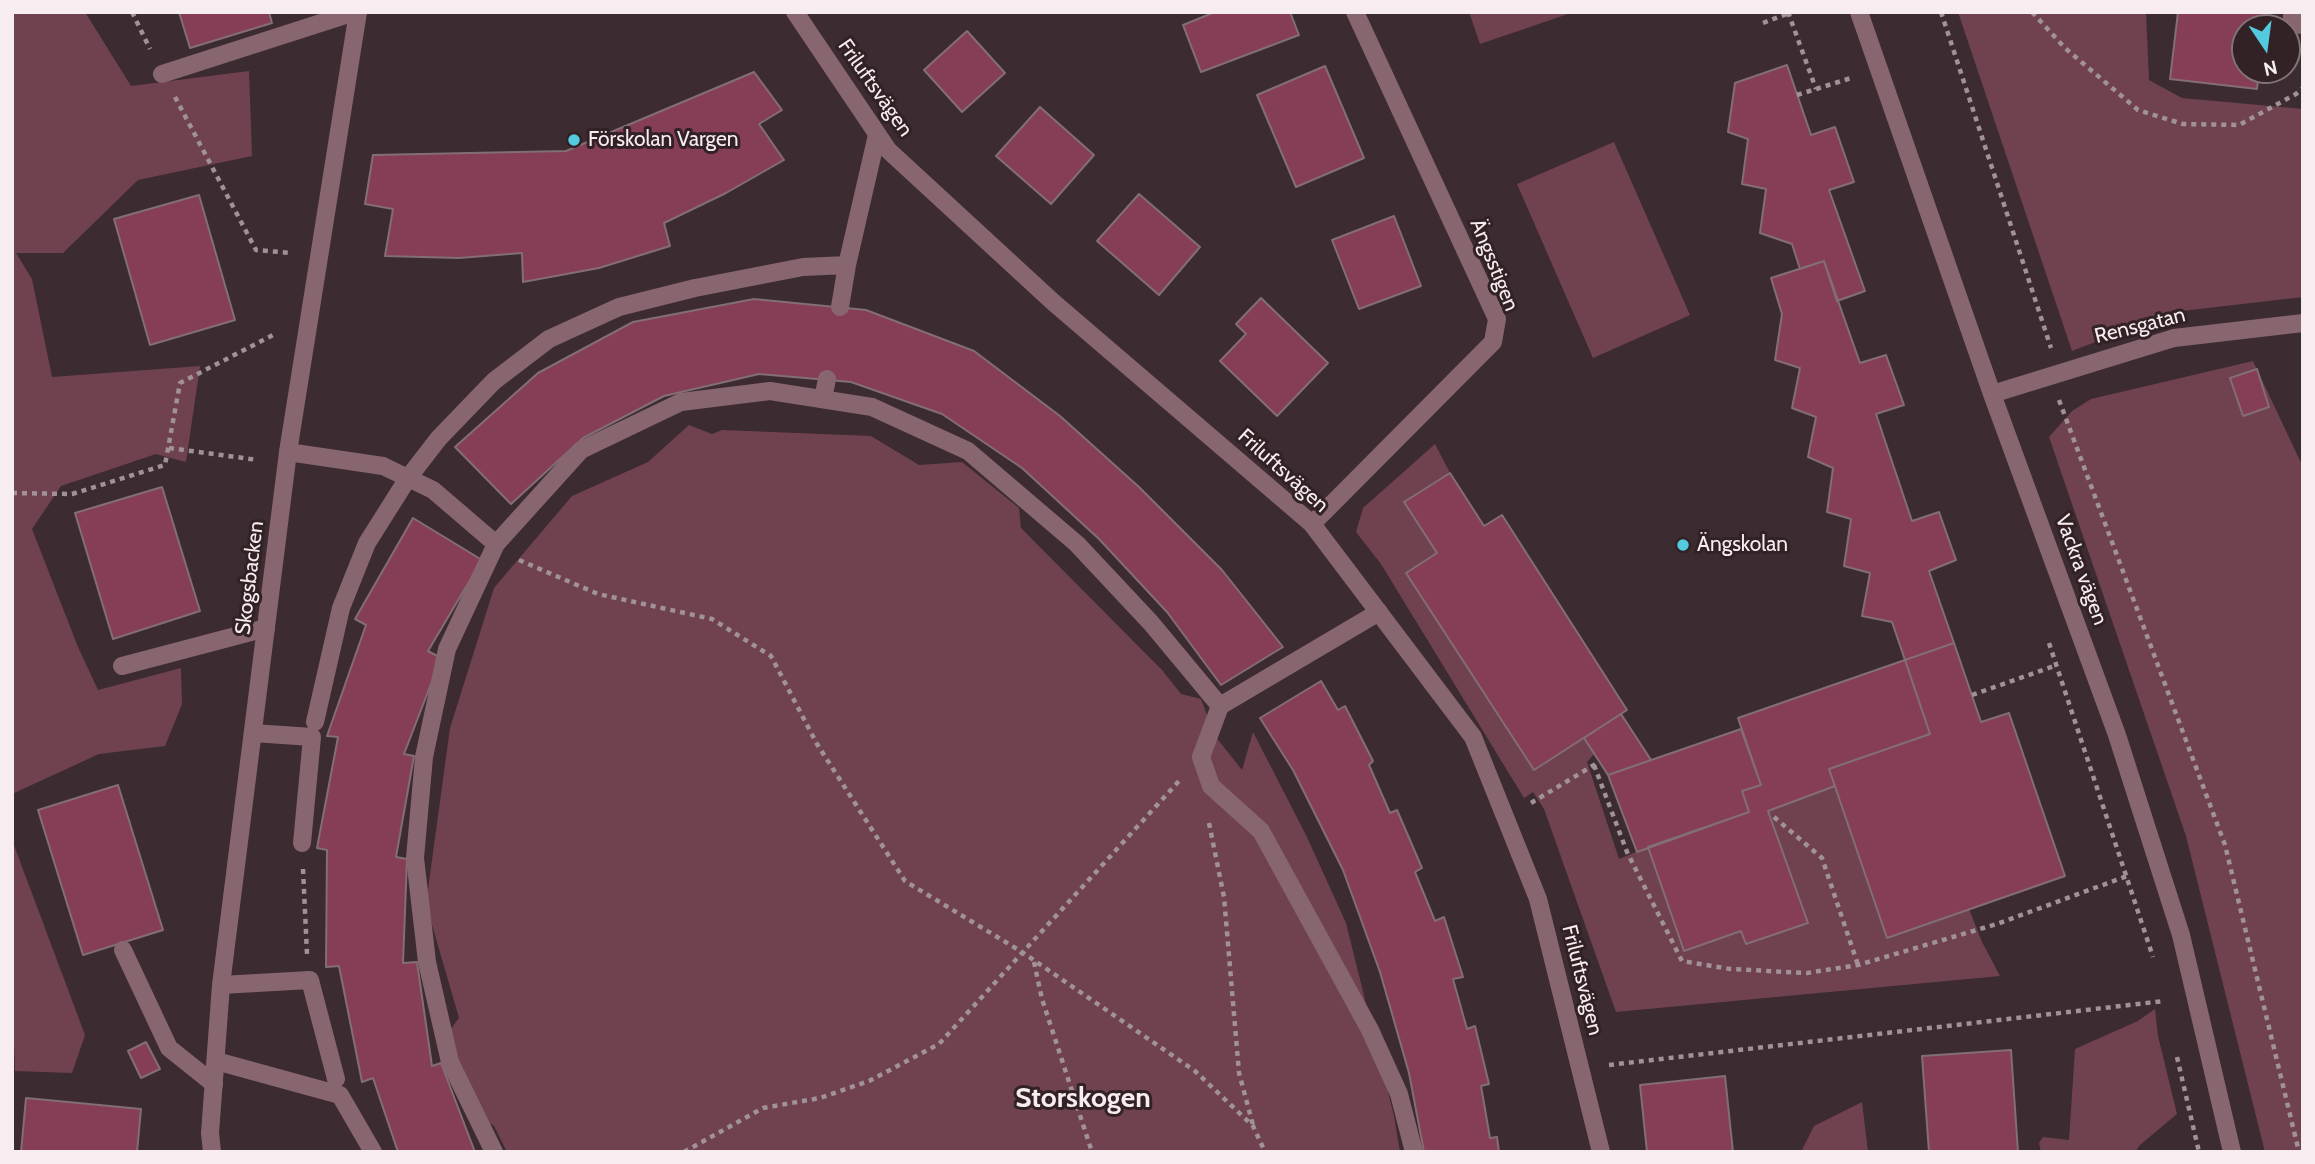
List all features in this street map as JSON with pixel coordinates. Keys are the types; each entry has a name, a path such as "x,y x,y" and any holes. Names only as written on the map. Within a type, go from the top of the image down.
{"street":[{"path":"162,74 357,12"},
{"name":"Skogsbacken","path":"212,1152 210,1132 221,985 266,628 308,317 357,12"},
{"name":"Friluftsvägen","path":"795,12 888,150 1053,302 1312,524 1474,737 1538,899 1601,1152"},
{"name":"Ängsstigen","path":"1312,524 1493,342 1497,319 1355,12"},
{"name":"Vackra vägen","path":"1860,12 1992,394 2117,735 2181,934 2232,1152"},
{"path":"2292,12 2292,24 2303,25"},
{"path":"839,307 877,135"},
{"path":"316,722 341,608 368,543 408,478 439,438 494,381 549,338 619,307 695,288 803,267 847,265"},
{"name":"Rensgatan","path":"1992,394 2174,338 2303,323"},
{"path":"823,399 827,379"},
{"path":"495,1152 450,1062 427,962 415,858 424,757 447,649 496,544 581,450 681,402 770,391 872,407 968,451 1077,544 1151,623 1220,706"},
{"path":"288,458 383,466 432,490 496,544"},
{"path":"1379,612 1220,706 1201,757 1211,786 1261,831 1370,1030 1399,1094 1414,1152"},
{"path":"122,666 266,628"},
{"path":"253,733 312,737 302,843"},
{"path":"123,950 169,1048 214,1084"},
{"path":"221,985 310,980 336,1079"},
{"path":"215,1061 340,1095 373,1152"}],"path":[{"path":"132,12 256,250 318,255"},
{"path":"1941,12 2051,346 2050,374 2225,845 2299,1152"},
{"path":"2032,12 2065,48 2138,110 2183,124 2239,125 2303,88"},
{"path":"1763,23 1789,13 1816,89"},
{"path":"1797,95 1852,77 1857,90"},
{"path":"12,492 72,494 165,465 180,383 308,317"},
{"path":"169,448 288,458"},
{"path":"496,544 514,558 598,594 712,618 771,656 817,744 905,881 1022,952 1195,1071 1253,1126"},
{"path":"2048,639 2156,966"},
{"path":"1972,695 2057,665"},
{"path":"684,1152 762,1108 820,1098 869,1081 939,1044 1201,757"},
{"path":"1506,818 1597,764 1627,852 1682,961 1730,968 1807,973 1858,965 1997,924 2127,876"},
{"path":"1211,786 1207,799 1224,897 1239,1073 1253,1126 1265,1152"},
{"path":"1774,817 1822,858 1858,965"},
{"path":"303,865 307,962"},
{"path":"1034,960 1042,999 1091,1152"},
{"path":"2161,989 2167,1014"},
{"path":"1580,1068 2164,1001"},
{"path":"2176,1051 2199,1152"}],"shaded area":[{"path":"12,12 85,12 131,86 249,71 252,156 138,180 63,253 16,253 32,279 52,377 200,366 186,462 156,454 61,486 32,529 78,647 98,690 181,668 182,704 165,746 99,754 12,794"},
{"path":"1469,12 1571,12 1571,13 1480,44"},
{"path":"1958,12 2146,12 2149,80 2182,98 2303,109 2303,297 2173,312 2072,351"},
{"path":"1614,142 1690,315 1593,358 1517,184"},
{"path":"2253,361 2303,467 2303,1152 2265,1152 2186,836 2049,437 2072,411 2091,399"},
{"path":"689,425 712,434 722,430 871,436 919,465 962,462 1019,508 1021,528 1162,670 1181,694 1201,699 1215,736 1242,770 1253,732 1306,835 1346,923 1394,1116 1400,1152 507,1152 494,1126 467,1108 445,1037 459,1018 426,904 450,728 494,588 572,496 648,462"},
{"path":"1435,444 1450,473 1404,502 1437,553 1406,573 1533,770 1584,738 1594,754 1587,762 1619,859 1648,847 1684,950 1741,931 1747,944 1807,923 1768,811 1835,786 1969,909 2000,976 1616,1012 1544,809 1533,792 1524,798 1381,564 1356,532 1363,508"},
{"path":"12,840 85,1035 72,1073 15,1071"},
{"path":"2155,1009 2158,1036 2177,1114 2135,1152 2041,1152 2039,1143 2043,1137 2069,1140 2075,1049 2138,1021"},
{"path":"1862,1102 1868,1152 1801,1152 1814,1126"}],"building":[{"path":"179,12 269,12 272,23 190,48"},
{"path":"1215,12 1290,12 1299,35 1201,72 1183,25"},
{"path":"2178,12 2265,12 2231,14 2231,84 2258,84 2257,89 2170,79"},
{"path":"967,31 1005,73 962,112 924,70"},
{"path":"1787,65 1811,135 1835,127 1854,182 1829,190 1865,291 1837,301 1824,261 1800,269 1792,244 1760,233 1766,189 1742,184 1748,139 1728,132 1735,83"},
{"path":"1325,66 1364,158 1296,187 1257,95"},
{"path":"754,72 782,110 759,124 784,160 726,193 664,223 670,246 599,268 523,282 522,253 459,258 385,256 393,209 365,204 373,155 566,151"},
{"path":"1040,107 1094,155 1051,204 996,156"},
{"path":"1139,194 1200,247 1159,295 1097,241"},
{"path":"199,195 235,320 150,345 114,219"},
{"path":"1394,216 1421,286 1359,309 1332,240"},
{"path":"1824,261 1860,363 1886,355 1904,405 1876,414 1912,521 1939,512 1956,560 1929,571 1954,643 1905,660 1892,622 1862,616 1870,573 1844,566 1851,519 1827,512 1833,468 1808,457 1816,417 1792,408 1800,368 1775,360 1782,314 1771,278"},
{"path":"1261,298 1328,363 1277,416 1220,361 1246,334 1236,324"},
{"path":"754,299 866,310 974,351 1060,416 1139,487 1222,570 1283,647 1221,685 1167,612 1099,539 1022,468 942,414 851,382 759,374 664,396 583,438 511,504 455,447 538,373 633,322"},
{"path":"2257,369 2269,407 2243,416 2230,378"},
{"path":"1450,473 1484,526 1502,515 1627,710 1534,770 1406,573 1437,553 1404,502"},
{"path":"162,487 200,611 113,639 75,513"},
{"path":"413,518 482,560 428,651 441,658 404,754 414,756 396,857 407,859 403,963 417,962 432,1066 441,1063 475,1152 398,1152 373,1078 362,1082 339,966 326,967 327,850 317,848 338,737 327,736 366,625 355,619"},
{"path":"1954,643 1981,722 2009,713 2065,876 1887,938 1829,769 1930,734 1905,660"},
{"path":"1905,660 1930,734 1829,769 1835,786 1768,811 1808,923 1746,944 1741,931 1684,951 1648,847 1749,812 1742,791 1761,785 1738,718"},
{"path":"1321,681 1338,710 1345,706 1373,761 1369,765 1390,813 1397,810 1422,868 1415,872 1435,921 1444,917 1463,977 1453,979 1467,1029 1475,1026 1489,1084 1481,1086 1490,1138 1497,1137 1499,1152 1424,1152 1409,1073 1380,972 1343,870 1293,770 1260,718"},
{"path":"1621,714 1651,760 1608,775 1584,738"},
{"path":"1741,729 1761,785 1742,791 1749,812 1637,852 1608,775"},
{"path":"118,785 163,930 83,955 38,810"},
{"path":"146,1042 160,1069 141,1078 128,1051"},
{"path":"2011,1050 2018,1152 1929,1152 1922,1056"},
{"path":"1725,1076 1733,1152 1647,1152 1640,1085"},
{"path":"26,1098 141,1109 137,1152 21,1152"}],"place":[{"name":"Förskolan Vargen","path":"574,140"},
{"name":"Ängskolan","path":"1683,545"}],"district":[{"name":"Storskogen","path":"1083,1099"}]}
